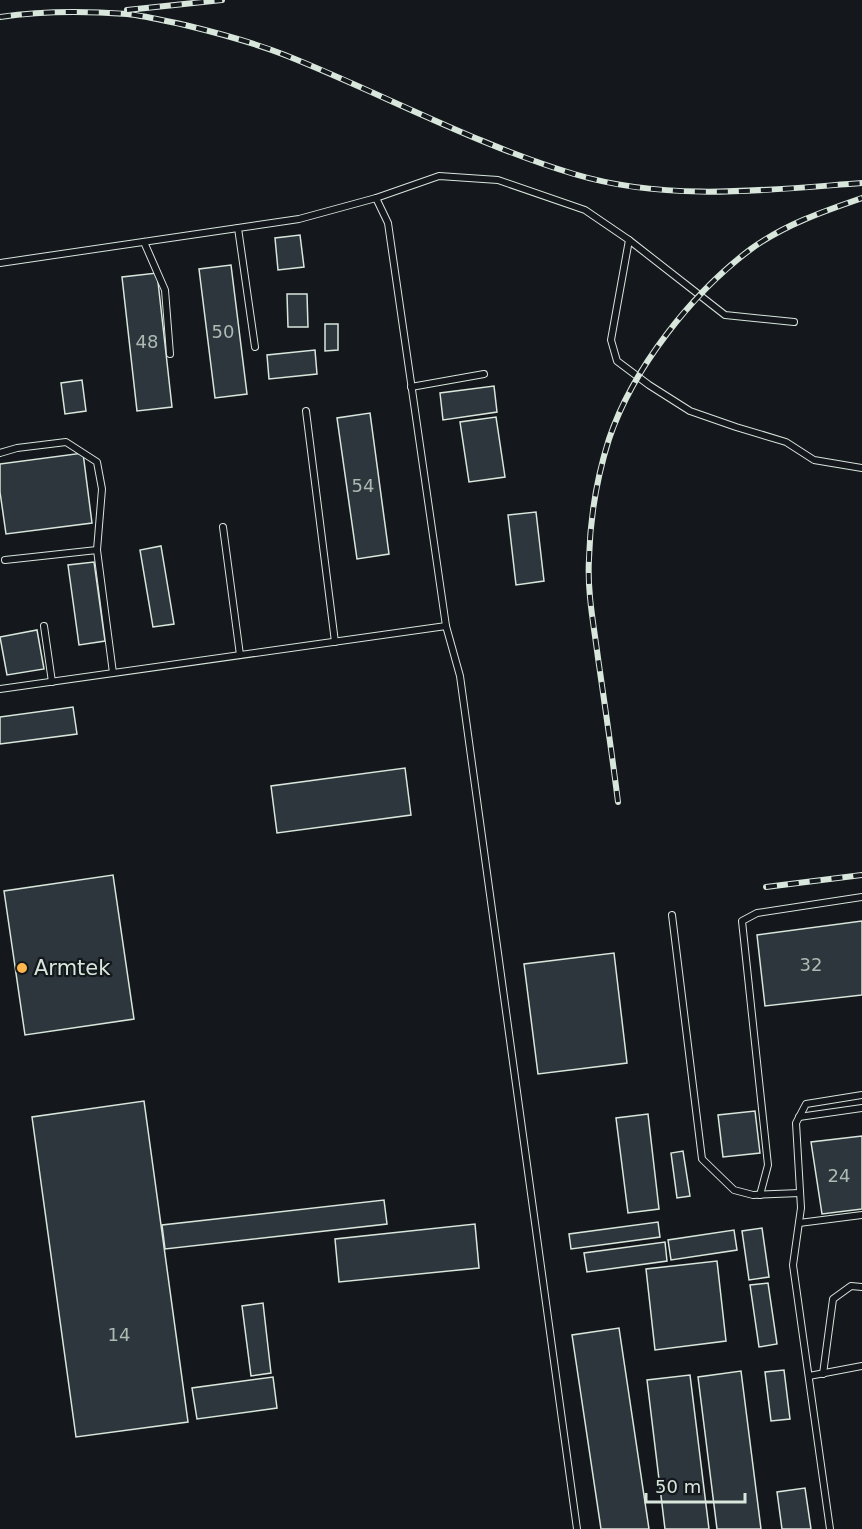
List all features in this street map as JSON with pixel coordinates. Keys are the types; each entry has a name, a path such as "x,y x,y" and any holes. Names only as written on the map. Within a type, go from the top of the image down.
{"lane":[{"path":"0,263 299,219 376,198 439,176 498,180 585,210 629,240 725,315 794,322"},
{"path":"376,198 388,223 446,626 460,676 578,1529"},
{"path":"238,228 255,346"},
{"path":"629,240 611,340 617,361 690,411 786,442 814,460 862,468"},
{"path":"144,242 165,290 170,354"},
{"path":"411,387 484,374"},
{"path":"306,411 335,642"},
{"path":"0,453 17,448 66,442 97,462 102,489 97,550 113,673"},
{"path":"223,527 240,655"},
{"path":"5,560 97,550"},
{"path":"44,626 52,682"},
{"path":"0,689 446,626"},
{"path":"760,1195 768,1165 742,921 757,913 862,897"},
{"path":"672,915 702,1159 734,1190 753,1195 800,1192"},
{"path":"830,1529 794,1265 801,1208 796,1123 806,1104 862,1095"},
{"path":"799,1117 862,1107"},
{"path":"799,1223 862,1215"},
{"path":"823,1374 833,1299 851,1286 862,1287"},
{"path":"809,1377 862,1366"}],"building":[{"path":"300,235 304,267 278,270 275,238"},
{"path":"231,265 247,394 215,398 199,269"},
{"path":"157,273 172,407 137,411 122,277"},
{"path":"287,294 307,294 308,327 288,327"},
{"path":"325,324 338,324 338,350 325,351"},
{"path":"315,350 317,374 269,379 267,355"},
{"path":"82,380 86,411 65,414 61,383"},
{"path":"494,386 497,412 443,420 440,393"},
{"path":"370,413 389,554 357,559 337,418"},
{"path":"496,417 505,477 469,482 460,422"},
{"path":"83,453 92,523 6,534 0,492 0,464"},
{"path":"536,512 544,581 516,585 508,515"},
{"path":"161,546 174,624 153,627 140,550"},
{"path":"94,562 105,641 79,645 68,565"},
{"path":"37,630 44,669 7,675 0,637"},
{"path":"73,707 77,734 0,744 0,717"},
{"path":"405,768 411,815 277,833 271,786"},
{"path":"113,875 134,1019 25,1035 4,891"},
{"path":"862,921 862,995 765,1006 757,935"},
{"path":"614,953 627,1063 538,1074 524,964"},
{"path":"144,1101 188,1422 76,1437 32,1117"},
{"path":"755,1111 760,1153 723,1157 718,1115"},
{"path":"648,1114 659,1209 628,1213 616,1118"},
{"path":"862,1136 862,1209 822,1214 811,1142"},
{"path":"683,1151 690,1196 677,1198 671,1153"},
{"path":"384,1200 387,1224 165,1249 162,1225"},
{"path":"658,1222 660,1237 571,1249 569,1234"},
{"path":"475,1224 479,1268 339,1282 335,1239"},
{"path":"762,1228 769,1277 749,1280 742,1231"},
{"path":"734,1230 737,1250 671,1260 668,1240"},
{"path":"665,1242 667,1261 587,1272 584,1253"},
{"path":"717,1261 726,1341 655,1350 646,1269"},
{"path":"768,1283 777,1344 759,1347 750,1285"},
{"path":"263,1303 271,1373 251,1376 242,1306"},
{"path":"619,1328 649,1529 601,1529 572,1335"},
{"path":"784,1370 790,1419 771,1421 765,1372"},
{"path":"741,1371 761,1529 717,1529 698,1377"},
{"path":"690,1375 709,1529 665,1529 647,1380"},
{"path":"273,1377 277,1408 197,1419 192,1388"},
{"path":"805,1488 811,1529 782,1529 777,1492"}],"railway":[{"path":"127,10 222,0"},
{"path":"0,17 63,12 127,14 163,20 222,35 285,55 500,148 574,174 609,183 645,188 717,192 862,183"},
{"path":"618,802 589,584 593,513 609,439 620,412 649,359 686,310 707,287 764,240 791,226 862,198"},
{"path":"766,887 862,875"}],"place":[{"name":"Armtek","path":"22,968"}]}
